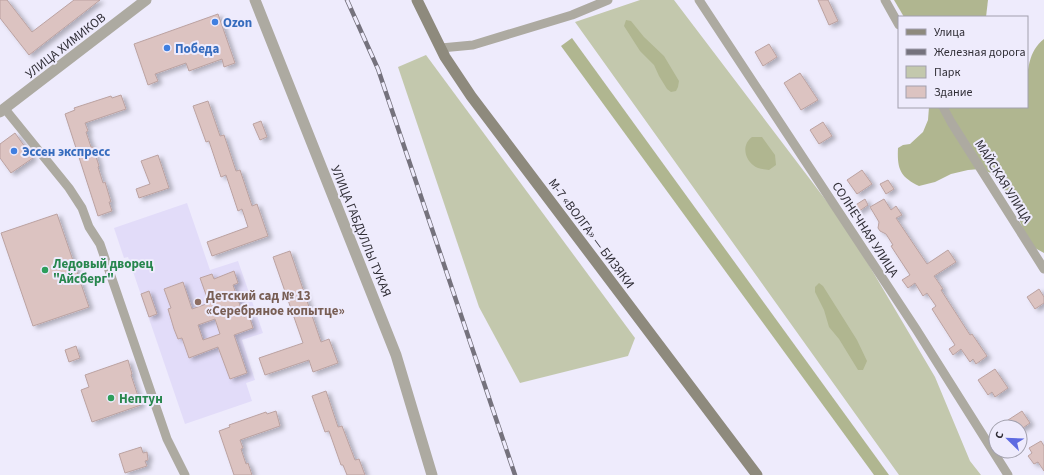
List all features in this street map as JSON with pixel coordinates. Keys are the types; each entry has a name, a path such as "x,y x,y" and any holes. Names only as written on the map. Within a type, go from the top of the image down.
{"main road":[{"name":"М-7 «ВОЛГА» — БИЗЯКИ","path":"417,0 441,48 471,96 757,475"}],"street":[{"name":"УЛИЦА ХИМИКОВ","path":"2,111 146,0"},
{"name":"УЛИЦА ГАБДУЛЛЫ ТУКАЯ","path":"255,0 396,355 432,475"},
{"path":"441,48 473,45 572,15 608,0"},
{"name":"СОЛНЕЧНАЯ УЛИЦА","path":"699,0 912,322 1008,475"},
{"path":"885,0 898,23"},
{"name":"МАЙСКАЯ УЛИЦА","path":"944,108 1044,268"},
{"path":"2,111 69,188 82,208 89,227 100,244 167,439 185,475"}],"shaded area":[{"name":"Детский сад № 13 «Серебряное копытце»","path":"187,203 210,270 238,261 263,333 242,340 255,380 246,383 252,401 185,424 128,257 124,258 114,228"}],"green space":[{"path":"640,0 674,0 847,228 935,377 970,461 981,475 899,475 575,22"},
{"path":"894,0 988,0 986,16 903,16"},
{"path":"626,20 631,21 644,37 664,56 679,81 676,91 671,92 667,89 654,65 640,51 624,26"},
{"path":"572,38 889,475 874,475 561,46"},
{"path":"1044,39 1044,253 1035,248 1025,234 1012,201 991,173 980,169 968,170 951,174 935,182 919,186 904,176 898,162 898,148 903,145 910,144 923,132 928,120 929,108 1028,108 1028,70 1033,53"},
{"path":"426,55 635,338 628,356 520,383 479,307 398,67"},
{"path":"752,137 762,137 775,155 776,165 769,170 756,167 748,159 745,151 747,143"},
{"path":"819,283 823,286 857,340 867,361 863,370 858,370 839,339 829,327 824,310 815,292 815,287"}],"building":[{"path":"0,0 7,0 32,32 74,0 100,0 29,55 0,18"},
{"path":"818,0 828,0 838,21 829,25"},
{"path":"218,14 235,63 224,67 222,59 189,71 186,63 155,74 158,81 148,85 134,44"},
{"path":"769,44 777,57 763,66 755,52"},
{"path":"800,73 818,100 801,110 784,83"},
{"path":"121,95 126,109 85,123 88,131 86,132 91,147 93,147 103,183 105,182 111,202 109,202 112,211 98,216 65,114 75,110 74,108 111,96 112,98"},
{"path":"208,101 220,136 224,135 236,171 240,170 252,206 257,204 268,236 212,256 207,242 248,227 242,209 238,211 226,175 221,177 209,141 206,142 193,106"},
{"path":"261,121 267,137 260,140 253,124"},
{"path":"823,122 832,136 819,144 810,130"},
{"name":"Эссен экспресс","path":"15,133 33,158 11,173 0,158 0,144"},
{"path":"158,155 169,188 139,198 136,189 150,184 141,161"},
{"path":"862,170 872,184 857,194 847,180"},
{"path":"888,180 894,189 886,194 880,184"},
{"path":"865,199 868,205 858,212 854,206"},
{"path":"884,199 891,210 896,206 902,215 896,218 927,264 948,250 956,262 934,276 943,289 941,290 970,335 972,334 987,356 976,364 973,359 970,362 961,349 953,355 949,349 955,345 932,309 936,306 927,293 923,296 915,283 908,288 902,280 910,275 891,246 893,245 886,234 878,228 879,222 870,207"},
{"name":"Ледовый дворец \"Айсберг\"","path":"57,214 89,307 33,326 1,233"},
{"path":"290,251 321,342 329,339 338,363 313,372 309,360 265,375 259,358 303,343 273,257"},
{"path":"234,271 238,283 233,285 244,317 249,315 253,328 234,335 247,373 230,379 218,347 189,358 182,338 178,339 174,329 168,309 171,308 164,289 183,282 192,309 209,303 200,278 212,274 214,279","holes":["215,319 220,334 203,340 198,325"]},
{"path":"1039,289 1044,297 1044,303 1035,309 1027,297"},
{"path":"149,291 157,314 149,317 141,294"},
{"path":"76,346 80,358 69,362 65,350"},
{"name":"Нептун","path":"128,360 131,375 141,405 92,422 81,390 89,387 85,375"},
{"path":"995,369 1008,388 995,397 992,392 988,395 978,380"},
{"path":"326,391 338,427 342,426 355,460 359,459 365,475 347,475 343,465 341,465 329,431 325,432 312,396"},
{"path":"276,411 280,426 240,440 243,448 241,449 246,464 248,463 252,475 234,475 219,431 230,427 229,425 266,412 267,414"},
{"path":"1022,411 1027,419 1010,419"},
{"path":"1041,441 1044,446 1044,471 1038,462 1034,464 1028,456 1032,453 1029,448"},
{"path":"141,447 143,453 147,452 148,460 145,461 147,466 125,473 119,454"}],"railway":[{"path":"347,0 378,69 515,475"}],"place":[{"name":"Ozon","path":"215,22"},
{"name":"Победа","path":"167,48"},
{"name":"Эссен экспресс","path":"14,151"},
{"name":"Ледовый дворец \"Айсберг\"","path":"45,270"},
{"name":"Детский сад № 13 «Серебряное копытце»","path":"198,302"},
{"name":"Нептун","path":"111,398"}]}
